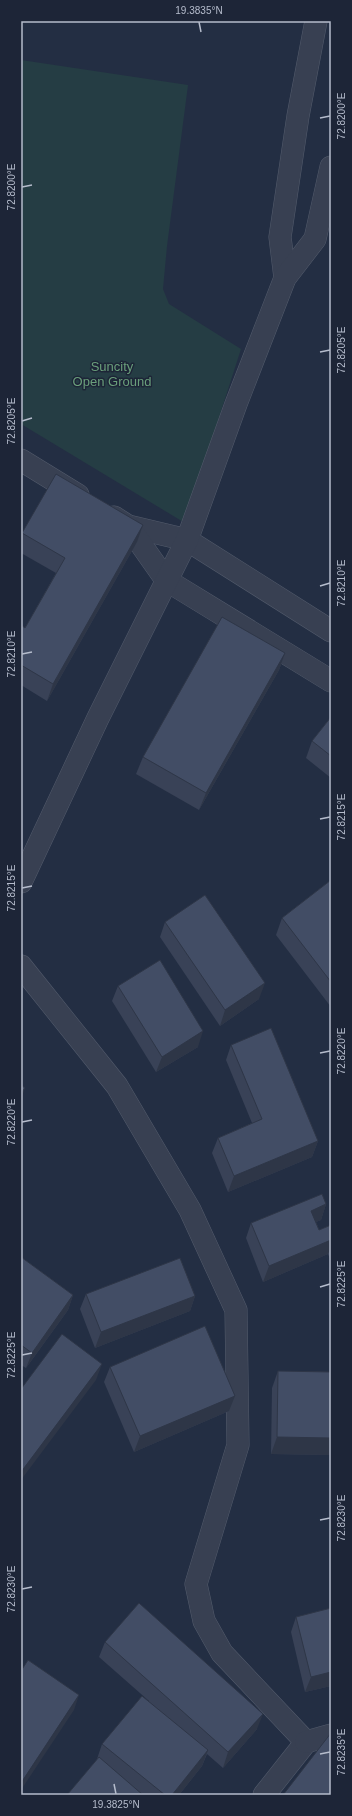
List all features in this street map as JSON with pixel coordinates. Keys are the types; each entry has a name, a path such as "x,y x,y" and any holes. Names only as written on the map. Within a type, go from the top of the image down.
{"street":[{"path":"285,278 280,237 298,116 316,21"},
{"path":"22,877 166,580 187,540 236,404 285,278 315,239 331,167"},
{"path":"21,460 128,526 187,540 331,631"},
{"path":"128,526 166,580 331,681"},
{"path":"21,966 117,1086 190,1210 236,1310 238,1445 196,1584 204,1621 222,1653 306,1742"},
{"path":"264,1795 306,1742 331,1735"}],"green space":[{"name":"Suncity Open Ground","path":"21,60 188,85 167,246 163,289 169,304 241,349 185,523 21,424"}],"building":[{"path":"56,474 143,525 53,684 21,665 21,625 25,628 65,558 22,533"},
{"path":"222,617 285,653 206,793 143,757"},
{"path":"331,717 331,756 312,741"},
{"path":"331,880 331,982 282,918"},
{"path":"205,895 265,983 225,1010 165,922"},
{"path":"160,960 203,1031 162,1057 118,986"},
{"path":"271,1028 318,1141 234,1176 218,1138 262,1119 231,1045"},
{"path":"21,1085 25,1088 21,1093"},
{"path":"322,1194 326,1204 311,1211 319,1230 331,1225 331,1240 269,1266 251,1223"},
{"path":"21,1257 73,1295 32,1353 21,1345"},
{"path":"180,1258 195,1296 101,1332 86,1294"},
{"path":"205,1326 235,1396 140,1436 110,1367"},
{"path":"62,1334 102,1364 21,1472 21,1389"},
{"path":"278,1371 331,1372 331,1438 277,1437"},
{"path":"139,1603 263,1714 228,1752 105,1642"},
{"path":"331,1608 331,1672 311,1677 296,1617"},
{"path":"28,1660 79,1695 21,1783 21,1671"},
{"path":"142,1696 208,1750 172,1795 165,1795 102,1744"},
{"path":"331,1733 331,1795 283,1795"},
{"path":"99,1757 143,1795 67,1795"}]}
